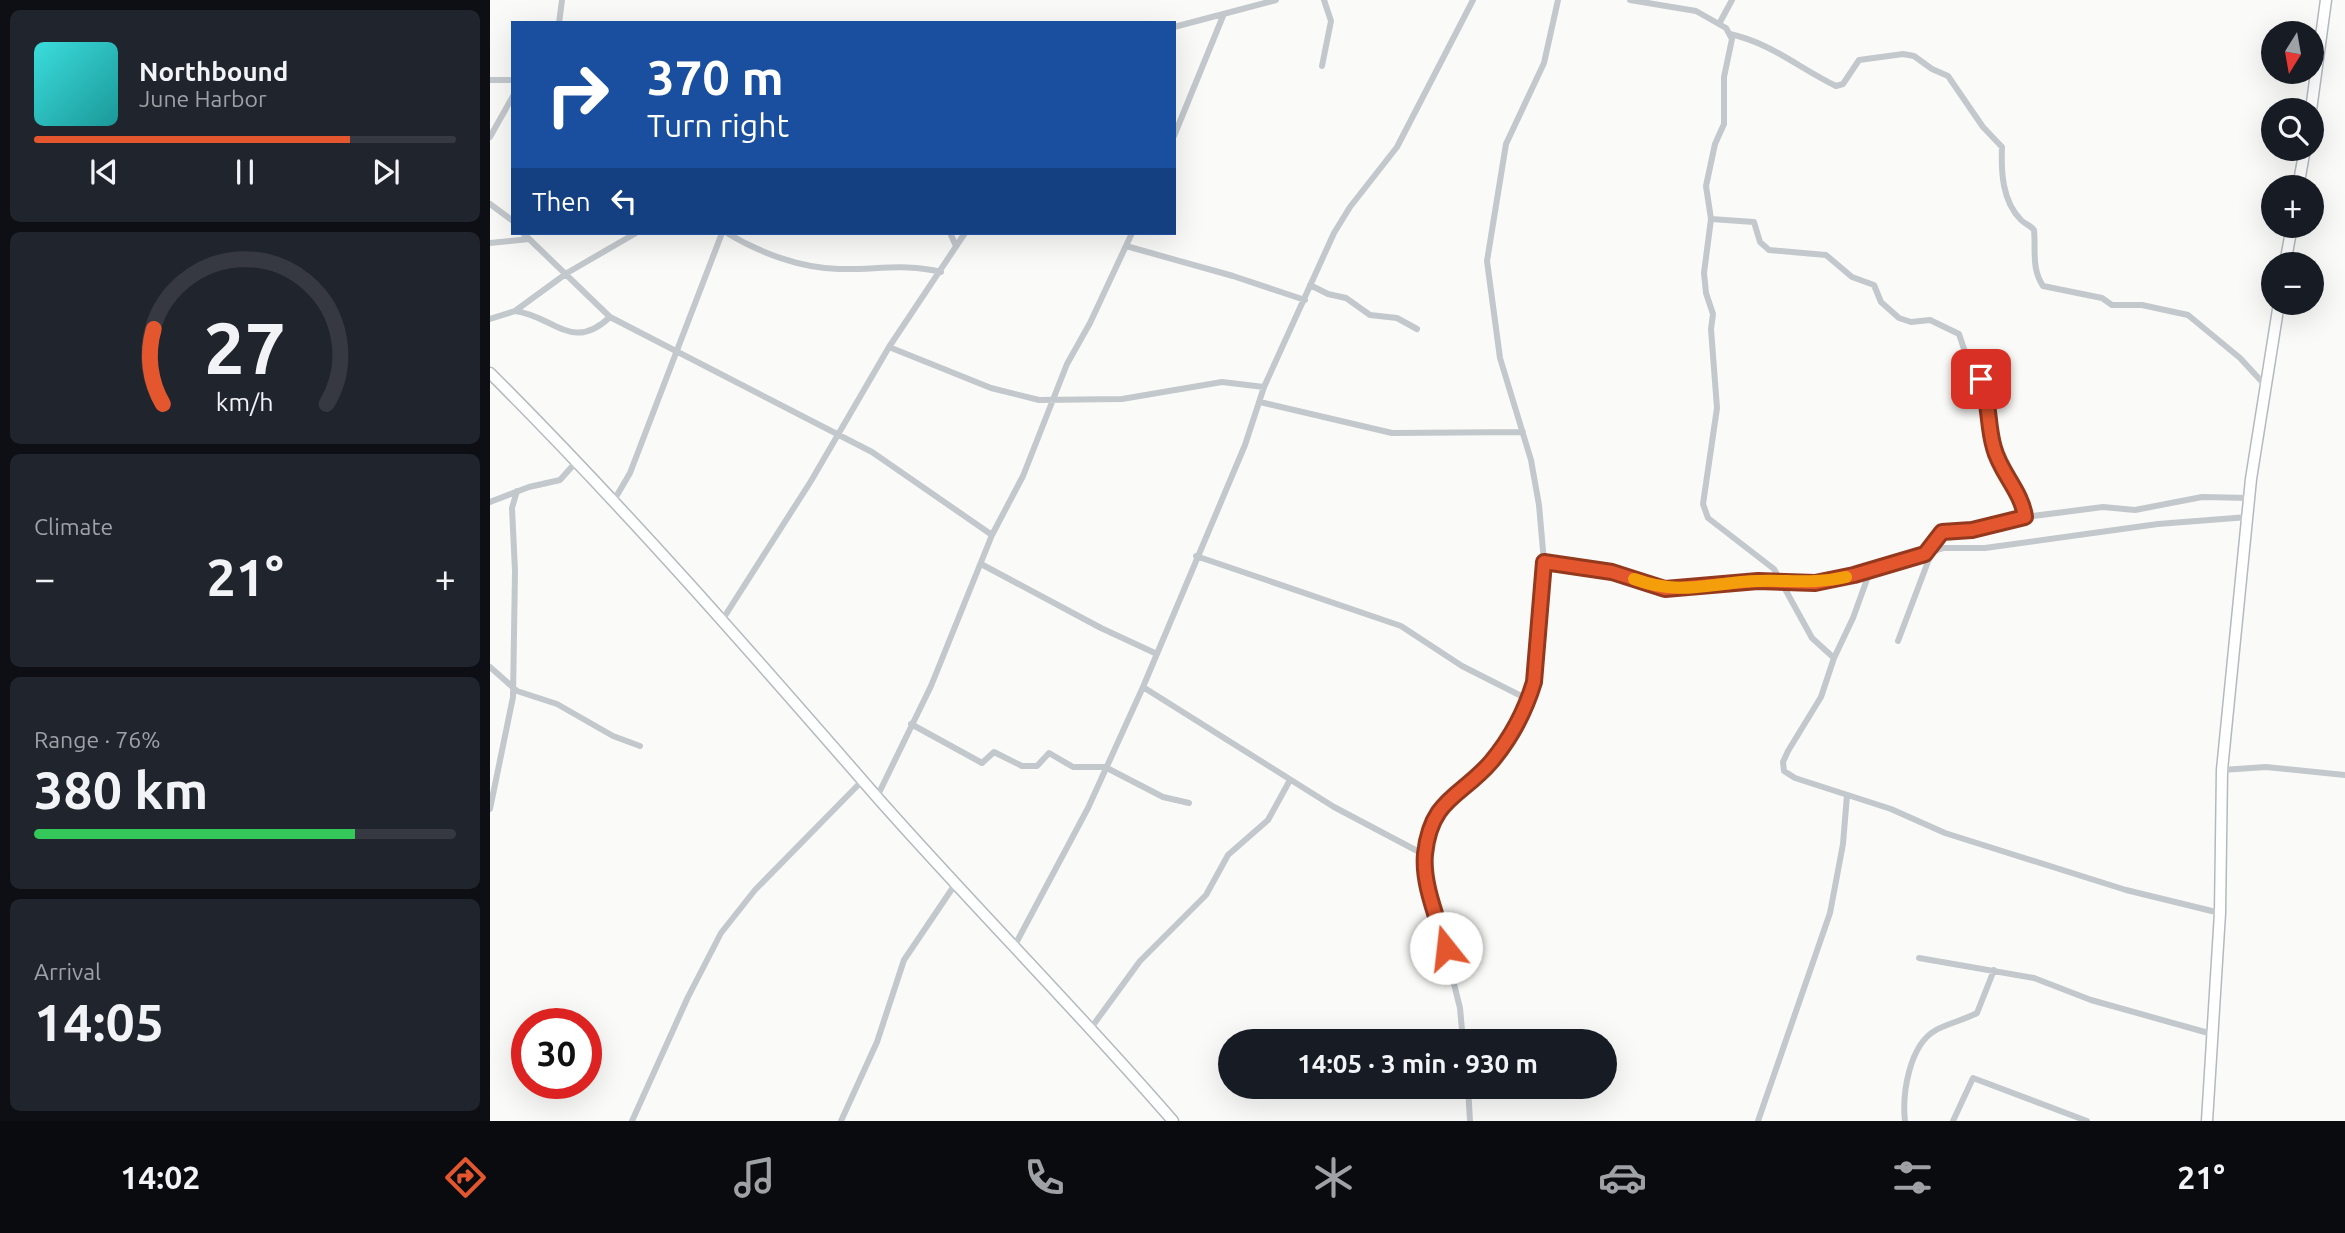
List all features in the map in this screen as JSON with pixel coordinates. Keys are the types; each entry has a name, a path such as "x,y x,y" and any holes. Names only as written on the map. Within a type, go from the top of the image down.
{"main road":[{"path":"2313,98 2326,0"},
{"path":"2207,1116 2220,913 2222,770 2264,384 2277,315"},
{"path":"490,373 613,502 877,797 1091,1028 1173,1121"}],"street":[{"path":"559,21 562,0"},
{"path":"1176,27 1276,0"},
{"path":"1322,66 1331,21 1324,0"},
{"path":"1015,945 1088,808 1143,687 1265,387 1334,233 1350,207 1397,146 1473,0"},
{"path":"1462,1029 1458,996 1430,888 1425,855 1442,804 1490,763 1518,723 1534,682 1544,562 1536,482 1500,358 1487,261 1506,144 1544,62 1558,0"},
{"path":"1630,0 1696,11 1719,24 1730,34 1759,41 1836,86 1843,84 1859,60 1896,54 1914,56 1929,68 1948,76 1983,127 2002,147 2000,162 2004,188 2021,219 2034,230 2032,248 2037,274 2043,286 2102,298 2112,305 2150,306 2188,315 2240,358 2264,384"},
{"path":"1719,24 1732,0"},
{"path":"1176,131 1223,16"},
{"path":"1730,34 1732,46 1724,77 1724,124 1715,144 1706,186 1711,219 1704,273 1706,293 1713,314 1717,408 1704,488 1704,511 1764,560 1783,582 1812,638 1834,657"},
{"path":"490,80 511,80"},
{"path":"490,137 511,100"},
{"path":"490,204 511,220"},
{"path":"1711,219 1754,222 1760,242 1769,250 1826,255 1852,277 1875,286 1881,302 1899,318 1910,322 1930,320 1959,334 1965,352 1985,390 1994,451 2019,498 2025,517"},
{"path":"525,235 568,273 610,317 891,464 992,535"},
{"path":"490,319 515,311 568,273 633,235"},
{"path":"613,502 630,473 723,235"},
{"path":"728,235 763,251 806,265 839,269 903,265 942,272"},
{"path":"951,235 956,246"},
{"path":"721,622 890,347 942,272 964,235"},
{"path":"877,797 931,686 992,535 1023,476 1052,401 1131,235"},
{"path":"490,243 529,239"},
{"path":"1126,246 1305,300"},
{"path":"1310,285 1328,294 1346,298 1370,315 1397,318 1417,329"},
{"path":"515,311 578,334 592,332 610,317"},
{"path":"890,347 990,388 1014,396 1052,401 1122,399 1222,382 1265,387"},
{"path":"1261,402 1392,433 1523,432"},
{"path":"490,502 517,491 560,480 576,462"},
{"path":"490,809 512,705 515,571 512,508 517,491"},
{"path":"1898,641 1929,553 1942,532 1972,530 2025,517 2103,507 2135,510 2202,497 2251,498"},
{"path":"1544,562 1612,572 1665,589 1758,581 1815,583 1870,571 1944,548 1985,548 2158,524 2248,517"},
{"path":"1196,556 1401,626 1462,666 1529,700"},
{"path":"981,564 1101,628 1157,654"},
{"path":"1870,571 1853,618 1834,657 1821,697 1783,762 1784,771 1795,778 1945,833 2126,890 2220,913"},
{"path":"490,667 512,688 557,704 613,736 640,746"},
{"path":"1143,687 1290,780 1425,855"},
{"path":"911,724 982,763 994,752 1022,766 1032,766 1040,764 1048,753 1073,767 1105,767 1163,797 1189,803"},
{"path":"2222,770 2266,766 2345,775"},
{"path":"632,1121 688,997 721,933 755,890 863,780"},
{"path":"1091,1028 1140,961 1206,895 1228,855 1268,820 1290,780"},
{"path":"1758,1121 1830,913 1844,836 1847,795"},
{"path":"841,1121 877,1042 904,960 956,883"},
{"path":"1919,958 2034,978 2091,1000 2213,1034"},
{"path":"1905,1121 1904,1105 1914,1058 1923,1041 1934,1031 1977,1013 1994,970"},
{"path":"1953,1121 1959,1113 1970,1080 1977,1078 2006,1093 2047,1104 2087,1121"},
{"path":"1469,1099 1470,1121"},
{"path":"2207,1116 2215,1121"}],"slow traffic":[{"path":"1634,579 1665,589 1713,587 1758,581 1815,583 1846,577"}],"route":[{"path":"1446,948 1430,888 1425,855 1442,804 1490,763 1518,723 1529,700 1534,682 1544,562 1612,572 1665,589 1713,587 1758,581 1815,583 1854,575 1925,554 1942,532 1972,530 2025,517 2019,498 1994,451 1987,410 1988,400 1981,379"}]}
